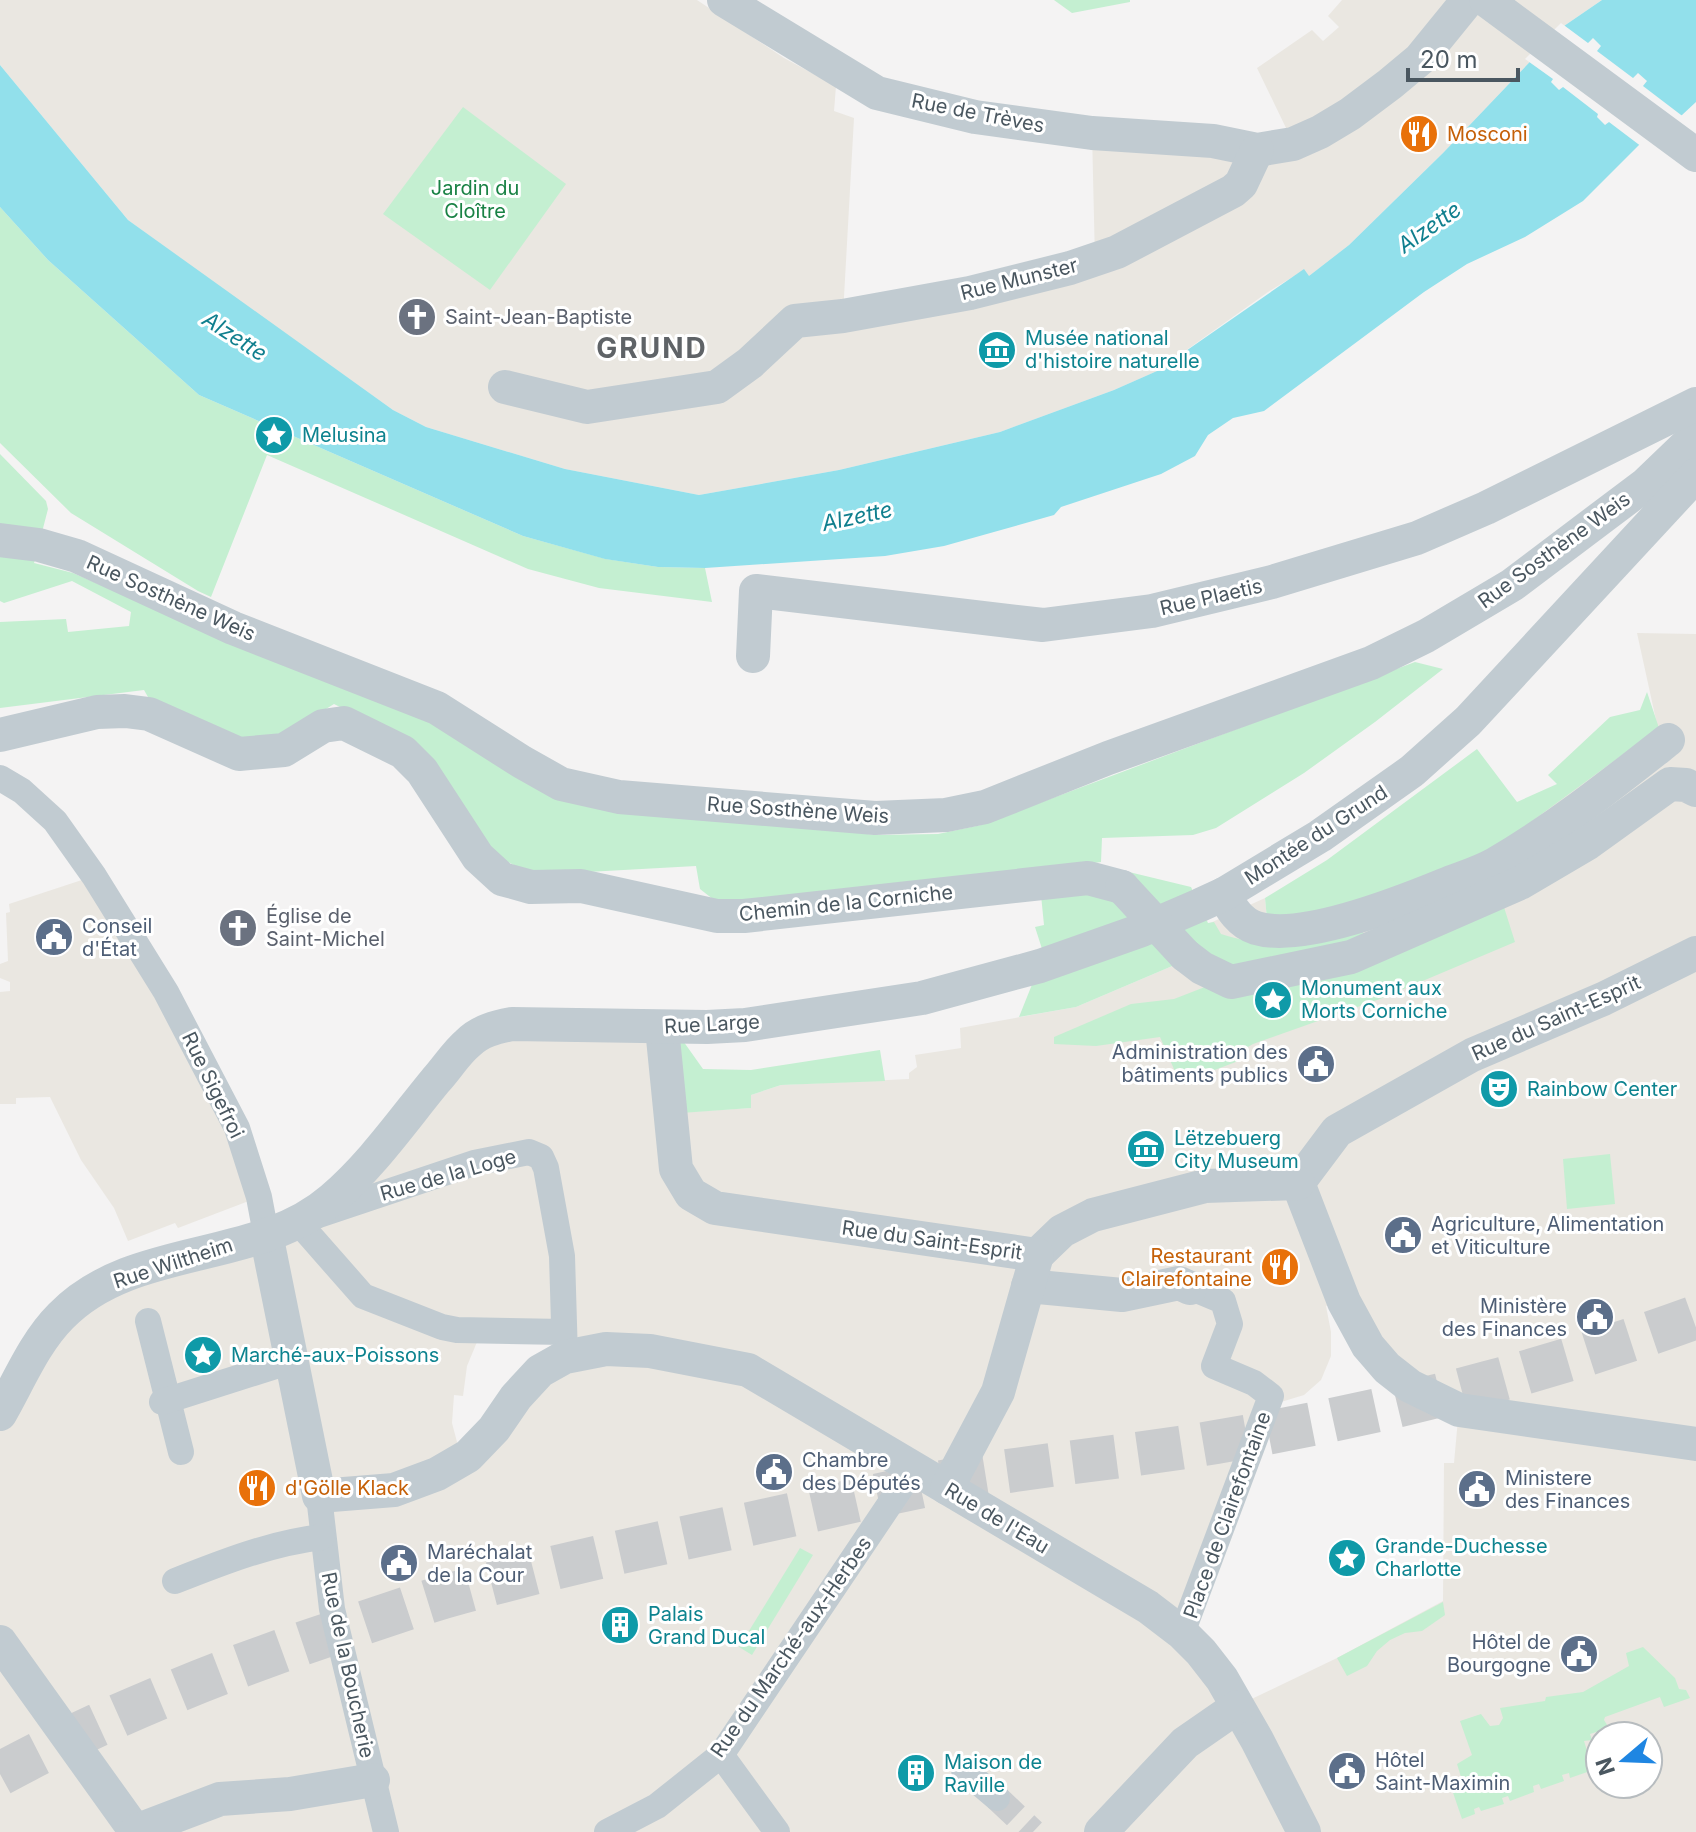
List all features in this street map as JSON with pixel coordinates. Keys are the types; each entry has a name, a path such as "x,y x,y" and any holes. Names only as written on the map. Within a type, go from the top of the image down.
{"street":[{"name":"Rue de Trèves","path":"724,0 877,93 975,117 1092,133 1213,141 1257,150"},
{"path":"1257,150 1293,144 1350,114 1420,59 1468,0"},
{"path":"1486,0 1685,148"},
{"name":"Rue Munster","path":"505,387 587,407 717,387 750,363 795,321 843,316 970,293 1070,268 1117,252 1233,191 1241,184 1257,150"},
{"name":"Rue Plaetis","path":"753,656 756,591 1043,625 1152,611 1272,582 1417,538 1486,508 1696,404"},
{"name":"Rue Sosthène Weis","path":"0,540 39,545 77,556 233,628 437,708 561,784 619,797 875,818 946,815 985,807 1108,758 1371,663 1426,636 1512,585 1646,484 1696,436"},
{"name":"Montée du Grund","path":"1668,740 1570,818 1492,866 1361,916 1314,927 1267,931 1252,927 1240,918 1224,894 1320,836 1412,771 1468,721 1696,475"},
{"name":"Chemin de la Corniche","path":"0,735 97,712 125,711 149,714 239,754 284,750 323,726 344,723 403,752 422,771 478,857 502,879 531,887 581,886 717,916 744,916 1088,878 1122,887 1185,955 1202,968 1231,982 1351,957 1520,883 1588,843 1670,784 1686,785 1696,790"},
{"name":"Rue Sigefroi","path":"0,778 22,791 55,821 94,876 166,992 237,1128 259,1197 319,1496"},
{"name":"Rue Large","path":"266,1234 298,1222 331,1200 361,1170 466,1045 479,1034 495,1027 512,1024 662,1028 745,1025 922,998 1040,966 1142,930 1224,894"},
{"name":"Rue du Saint-Esprit","path":"662,1028 676,1169 691,1194 702,1203 715,1208 879,1234 1032,1271 1062,1231 1093,1215 1205,1186 1298,1183 1337,1131 1472,1055 1603,999 1696,953"},
{"name":"Rue de la Loge","path":"298,1222 474,1163 529,1152 541,1157 546,1168 562,1256 557,1353"},
{"path":"1298,1183 1344,1302 1368,1346 1387,1368 1410,1386 1459,1410 1696,1444"},
{"name":"Rue de l'Eau","path":"298,1222 363,1296 442,1327 557,1353 606,1349 650,1351 748,1370 1148,1607 1201,1652 1237,1707 1304,1832"},
{"name":"Rue Wiltheim","path":"0,1414 42,1339 61,1315 83,1297 116,1278 266,1234"},
{"path":"947,1488 998,1392 1032,1271 1122,1295 1179,1283 1195,1290"},
{"name":"Place de Clairefontaine","path":"1182,1633 1271,1396 1254,1383 1214,1366 1230,1324 1223,1301 1195,1290"},
{"path":"148,1321 165,1401 181,1452"},
{"path":"319,1496 394,1490 437,1474 468,1456 557,1353"},
{"path":"165,1401 291,1361"},
{"name":"Rue du Marché-aux-Herbes","path":"607,1832 657,1806 721,1755 914,1468"},
{"name":"Rue de la Boucherie","path":"319,1496 332,1609 386,1832"},
{"path":"175,1581 236,1557 292,1541 322,1537"},
{"path":"0,1642 136,1832 220,1799 290,1794 373,1780"},
{"path":"1101,1832 1185,1743 1237,1707"},
{"path":"721,1755 777,1832"},
{"path":"964,1770 997,1798"}],"shaded area":[{"path":"0,0 697,0 784,58 836,86 834,111 854,118 843,315 1095,260 1092,133 1213,141 1287,130 1257,68 1312,30 1323,41 1339,27 1328,16 1342,0 1602,0 1564,26 1443,153 1349,245 1308,277 1304,270 1268,292 1157,371 1000,432 839,470 699,495 565,469 426,427 393,410 128,220 0,65"},
{"path":"1637,633 1696,634 1696,1832 0,1832 0,1414 61,1315 298,1222 468,1042 662,1028 670,1113 751,1108 751,1095 781,1085 909,1079 909,1073 917,1067 915,1055 961,1048 960,1028 1076,1007 1177,964 1208,924 1265,898 1267,919 1512,835 1658,729","holes":["1344,1302 1410,1386 1458,1419 1454,1463 1444,1463 1443,1601 1337,1658 1237,1706 1182,1633 1281,1402 1304,1395 1321,1380 1331,1356 1326,1306","564,1332 467,1455 457,1442 452,1423 454,1395 463,1396 467,1366 477,1342"]},
{"path":"94,876 259,1197 178,1228 175,1223 128,1241 114,1208 81,1160 50,1097 16,1098 16,1104 0,1104 0,992 10,991 10,982 0,978 0,964 8,961 6,913 10,912 9,904"}],"green space":[{"path":"1054,0 1130,0 1130,2 1072,13"},
{"name":"Jardin du Cloître","path":"463,107 566,184 490,290 383,214"},
{"path":"0,207 48,260 199,395 523,536 606,559 658,567 705,568 712,602 599,588 528,569 267,455 211,597 198,591 71,513 0,443"},
{"path":"0,454 46,501 48,509 34,563 73,573 441,726 554,798 876,835 938,834 981,825 1415,662 1443,669 1304,773 1216,828 1193,835 1102,838 1101,862 945,884 723,907 700,889 696,866 533,875 491,853 422,748 334,704 278,739 240,743 152,704 144,690 0,708 0,622 66,619 68,632 129,626 131,612 72,581 4,603 0,601"},
{"path":"1647,692 1659,728 1486,855 1359,904 1267,919 1265,898 1327,860 1477,749 1517,802 1557,784 1548,775 1610,717 1640,710"},
{"path":"1129,872 1191,887 1208,923 1214,922 1221,934 1239,939 1290,943 1360,929 1368,938 1234,971 1193,947"},
{"path":"1082,889 1115,901 1133,921 1043,952 1035,927 1044,925 1041,895"},
{"path":"1503,904 1515,942 1380,999 1253,1044 1246,1048 1249,1057 1180,1083 1160,1037 1096,1046 1054,1044 1054,1037 1131,1004 1174,999 1210,985"},
{"path":"1151,939 1177,964 1076,1007 1019,1017 1033,982"},
{"path":"674,1038 681,1038 703,1069 751,1070 880,1050 885,1081 781,1085 751,1095 751,1108 681,1113"},
{"path":"1610,1154 1615,1204 1567,1209 1563,1159"},
{"path":"800,1548 813,1555 752,1655 739,1647"},
{"path":"1443,1602 1445,1615 1422,1631 1405,1633 1390,1640 1377,1651 1367,1666 1347,1676 1337,1658"},
{"path":"1643,1647 1675,1678 1679,1689 1686,1690 1690,1698 1664,1707 1660,1697 1604,1720 1584,1720 1584,1773 1570,1778 1569,1773 1562,1775 1564,1781 1541,1789 1539,1784 1533,1786 1534,1792 1510,1801 1508,1796 1502,1798 1504,1804 1481,1811 1479,1807 1474,1809 1475,1814 1462,1819 1449,1781 1461,1777 1457,1764 1472,1755 1460,1721 1481,1714 1490,1726 1499,1725 1503,1718 1500,1708 1583,1692 1629,1666 1626,1653"}],"water":[{"name":"Alzette","path":"1602,0 1696,0 1696,102 1639,145 1583,201 1525,237 1467,264 1424,292 1264,411 1233,418 1208,435 1195,456 1161,474 1061,507 1054,515 944,546 885,556 705,568 658,567 605,559 523,536 199,395 48,260 0,207 0,65 128,220 393,410 426,427 565,469 699,495 839,470 1000,432 1157,371 1304,269 1309,276 1349,245 1443,153 1564,26"}],"pier":[{"path":"1561,23 1588,43 1593,38 1601,46 1597,51 1633,78 1638,73 1647,81 1643,86 1685,118 1642,147 1609,122 1605,125 1597,117 1598,114 1563,87 1559,90 1551,82 1553,79 1525,59"}],"tunnel":[{"path":"0,1774 128,1711 216,1675 392,1613 496,1582 953,1480 1183,1447 1338,1419 1519,1374 1696,1317"},
{"path":"997,1798 1033,1832"}],"place":[{"name":"Mosconi","path":"1419,134"},
{"name":"Saint-Jean-Baptiste","path":"417,317"},
{"name":"Musée national d'histoire naturelle","path":"997,350"},
{"name":"Melusina","path":"274,435"},
{"name":"Église de Saint-Michel","path":"238,928"},
{"name":"Conseil d'État","path":"54,937"},
{"name":"Monument aux Morts Corniche","path":"1273,1000"},
{"name":"Administration des bâtiments publics","path":"1316,1064"},
{"name":"Rainbow Center","path":"1499,1089"},
{"name":"Lëtzebuerg City Museum","path":"1146,1149"},
{"name":"Agriculture, Alimentation et Viticulture","path":"1403,1235"},
{"name":"Restaurant Clairefontaine","path":"1280,1267"},
{"name":"Ministère des Finances","path":"1595,1317"},
{"name":"Marché-aux-Poissons","path":"203,1355"},
{"name":"Chambre des Députés","path":"774,1472"},
{"name":"d'Gölle Klack","path":"257,1488"},
{"name":"Ministere des Finances","path":"1477,1489"},
{"name":"Grande-Duchesse Charlotte","path":"1347,1558"},
{"name":"Maréchalat de la Cour","path":"399,1563"},
{"name":"Palais Grand Ducal","path":"620,1625"},
{"name":"Hôtel de Bourgogne","path":"1579,1654"},
{"name":"Hôtel Saint-Maximin","path":"1347,1771"},
{"name":"Maison de Raville","path":"916,1773"}],"district":[{"name":"GRUND","path":"652,348"}]}
